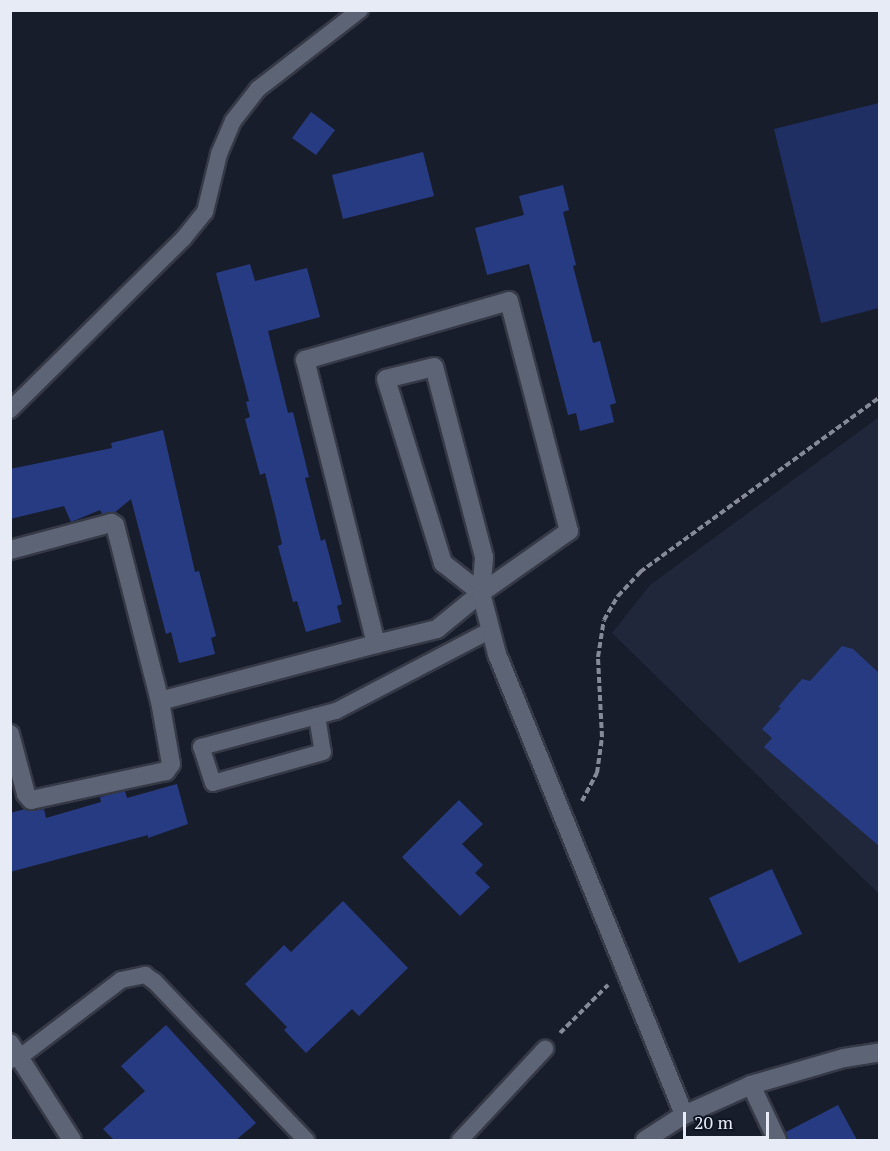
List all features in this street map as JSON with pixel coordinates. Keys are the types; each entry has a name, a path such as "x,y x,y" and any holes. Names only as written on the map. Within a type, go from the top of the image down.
{"street":[{"path":"160,701 437,629 481,593 569,531 509,302 304,360 376,644"},
{"path":"481,593 443,563 386,379 434,367 484,557 481,593 497,654 684,1115"},
{"path":"10,550 111,523 115,525 160,701 171,764 166,771 31,800 26,794 10,734"},
{"path":"645,1140 684,1115 751,1085 844,1058 879,1052"},
{"path":"14,1053 72,1140"},
{"path":"751,1085 777,1140"}],"lane":[{"path":"10,410 183,239 205,212 219,154 233,121 258,89 360,10"},
{"path":"317,716 322,752 213,783 201,747 317,716 336,711 491,630"},
{"path":"14,1053 121,980 145,975 155,982 306,1140"},
{"path":"460,1140 544,1049"}],"path":[{"path":"568,828 597,772 602,737 598,657 604,620 618,596 640,572 879,397"},
{"path":"544,1049 625,967"}],"shaded area":[{"path":"879,103 879,308 821,323 774,129"},
{"path":"879,417 879,894 612,633 650,585"}],"building":[{"path":"311,112 335,130 316,155 292,138"},
{"path":"423,152 434,196 343,219 332,175"},
{"path":"563,185 569,210 563,212 576,265 573,266 593,343 600,341 616,403 610,405 614,422 580,431 576,413 568,415 529,264 487,275 475,228 524,215 519,196"},
{"path":"250,264 255,281 307,268 320,317 268,331 288,413 293,412 309,477 305,478 321,541 325,539 342,604 337,606 341,622 306,632 297,601 293,602 278,546 282,544 265,473 260,475 245,419 250,417 246,402 249,401 216,273"},
{"path":"163,430 195,572 199,571 216,636 211,638 215,654 179,663 171,632 166,634 131,499 114,513 102,514 100,510 71,522 64,506 10,519 10,469 112,448 111,443"},
{"path":"842,646 853,649 879,673 879,846 764,747 772,738 762,729 781,708 778,707 802,679 810,681"},
{"path":"177,784 188,824 148,838 148,835 10,872 10,813 25,809 33,811 44,809 46,818 101,802 100,797 125,791 127,798"},
{"path":"459,800 483,824 462,844 483,865 475,873 490,887 460,916 402,857"},
{"path":"772,869 802,934 739,963 709,898"},
{"path":"343,901 408,968 359,1016 352,1009 306,1053 284,1030 287,1027 245,984 284,945 291,952"},
{"path":"166,1025 256,1123 236,1140 114,1140 103,1129 145,1091 121,1066"},
{"path":"838,1105 857,1140 788,1140 786,1132"}]}
